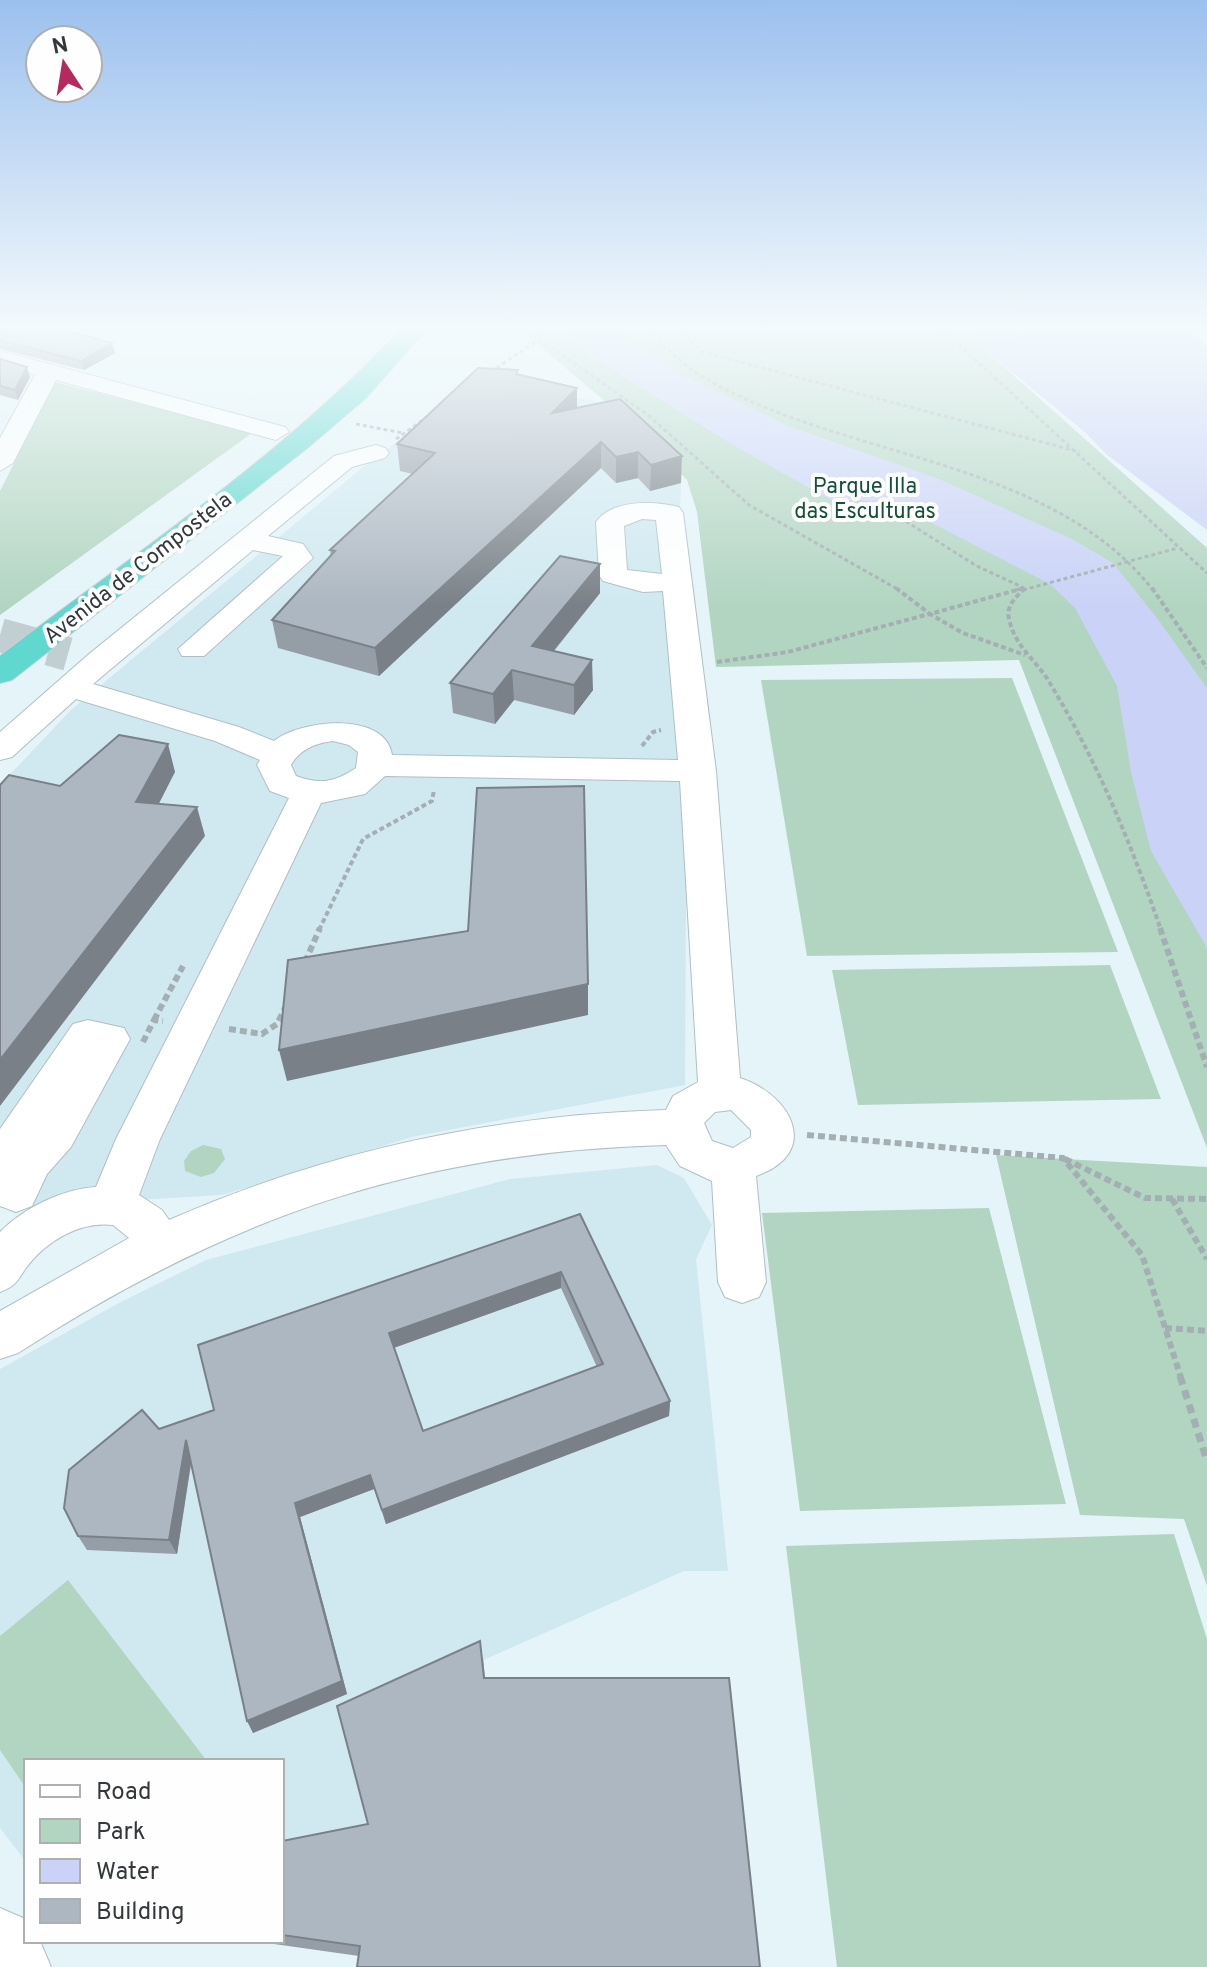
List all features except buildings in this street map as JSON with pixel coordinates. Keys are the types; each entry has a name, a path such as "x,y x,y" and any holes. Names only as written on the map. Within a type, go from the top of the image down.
{"highway":[{"name":"Avenida de Compostela","path":"0,640 289,422"},
{"name":"Avenida de Compostela","path":"0,673 322,422"}],"street":[{"path":"0,463 21,422"},
{"path":"236,422 276,432"},
{"path":"0,750 100,661 343,461 376,453"},
{"path":"193,649 299,558 293,550 247,540"},
{"path":"677,582 699,771 720,1093"},
{"path":"68,654 100,661"},
{"path":"71,687 227,734 278,755"},
{"path":"333,731 349,733 374,745 379,754 378,765 372,775 352,788 326,794 293,790 276,775 278,755 300,738 333,731"},
{"path":"378,765 699,771"},
{"path":"111,1207 138,1139 308,794"},
{"path":"720,1093 734,1093 758,1103 772,1122 774,1133 770,1145 761,1155 733,1166 702,1159 683,1140 681,1127 688,1108 708,1095 720,1093"},
{"path":"3,1326 158,1246 246,1207 312,1184 514,1137 608,1127 681,1127"},
{"path":"733,1166 742,1282"},
{"path":"0,1271 20,1240 14,1192 70,1210 111,1207 134,1214 146,1224 158,1246"},
{"path":"0,1941 18,1967"}],"path":[{"path":"347,422 403,433"},
{"path":"376,453 419,422"},
{"path":"656,422 749,505 908,595 930,614 963,633 1025,655"},
{"path":"801,422 926,459 1025,497 1076,526 1127,561 1207,668"},
{"path":"966,422 1080,452"},
{"path":"1046,422 1207,573"},
{"path":"888,510 975,565 1025,588"},
{"path":"688,670 788,652 1178,548"},
{"path":"1025,588 1011,602 1008,616 1025,655 1050,682 1133,849 1207,1067"},
{"path":"636,751 653,732 694,728"},
{"path":"302,969 357,847 363,839 432,801 440,765"},
{"path":"141,1046 183,966"},
{"path":"154,1020 262,1034 277,1024 290,997"},
{"path":"774,1133 1063,1158 1145,1198 1207,1199"},
{"path":"1063,1158 1142,1255 1207,1461"},
{"path":"1172,1199 1207,1259"},
{"path":"1165,1328 1207,1331"}],"shaded area":[{"path":"424,422 617,422 681,483 677,582 687,735 685,1085 412,1137 222,1195 0,1208 0,785 71,710 368,463"},
{"path":"657,1165 684,1178 712,1225 696,1259 728,1571 684,1571 344,1722 374,1838 284,1856 284,1759 24,1759 24,1859 0,1828 0,1369 119,1303 206,1260 510,1179"}],"green space":[{"path":"35,422 209,422 252,433 0,615 0,491"},
{"name":"Parque Illa das Esculturas","path":"629,422 1066,422 1207,548 1207,1148 1019,660 716,667 697,512 687,480"},
{"path":"1012,678 1118,952 807,956 761,680"},
{"path":"1110,965 1161,1099 858,1105 832,970"},
{"path":"203,1145 221,1149 225,1159 214,1173 201,1177 185,1171 184,1161 191,1151"},
{"path":"996,1155 1207,1167 1207,1586 1184,1519 1080,1515"},
{"path":"989,1208 1066,1504 800,1511 762,1213"},
{"path":"1174,1534 1207,1639 1207,1967 837,1967 786,1546"},
{"path":"68,1580 205,1759 24,1759 24,1785 0,1750 0,1636"}],"water":[{"path":"696,422 780,422 939,479 1072,539 1113,563 1207,688 1207,948 1151,851 1131,772 1117,686 1075,608 1050,584 932,523 933,516 892,502 829,499"},
{"path":"1072,422 1207,422 1207,530 1106,454"}],"tunnel":[{"path":"0,635 68,654"}]}
